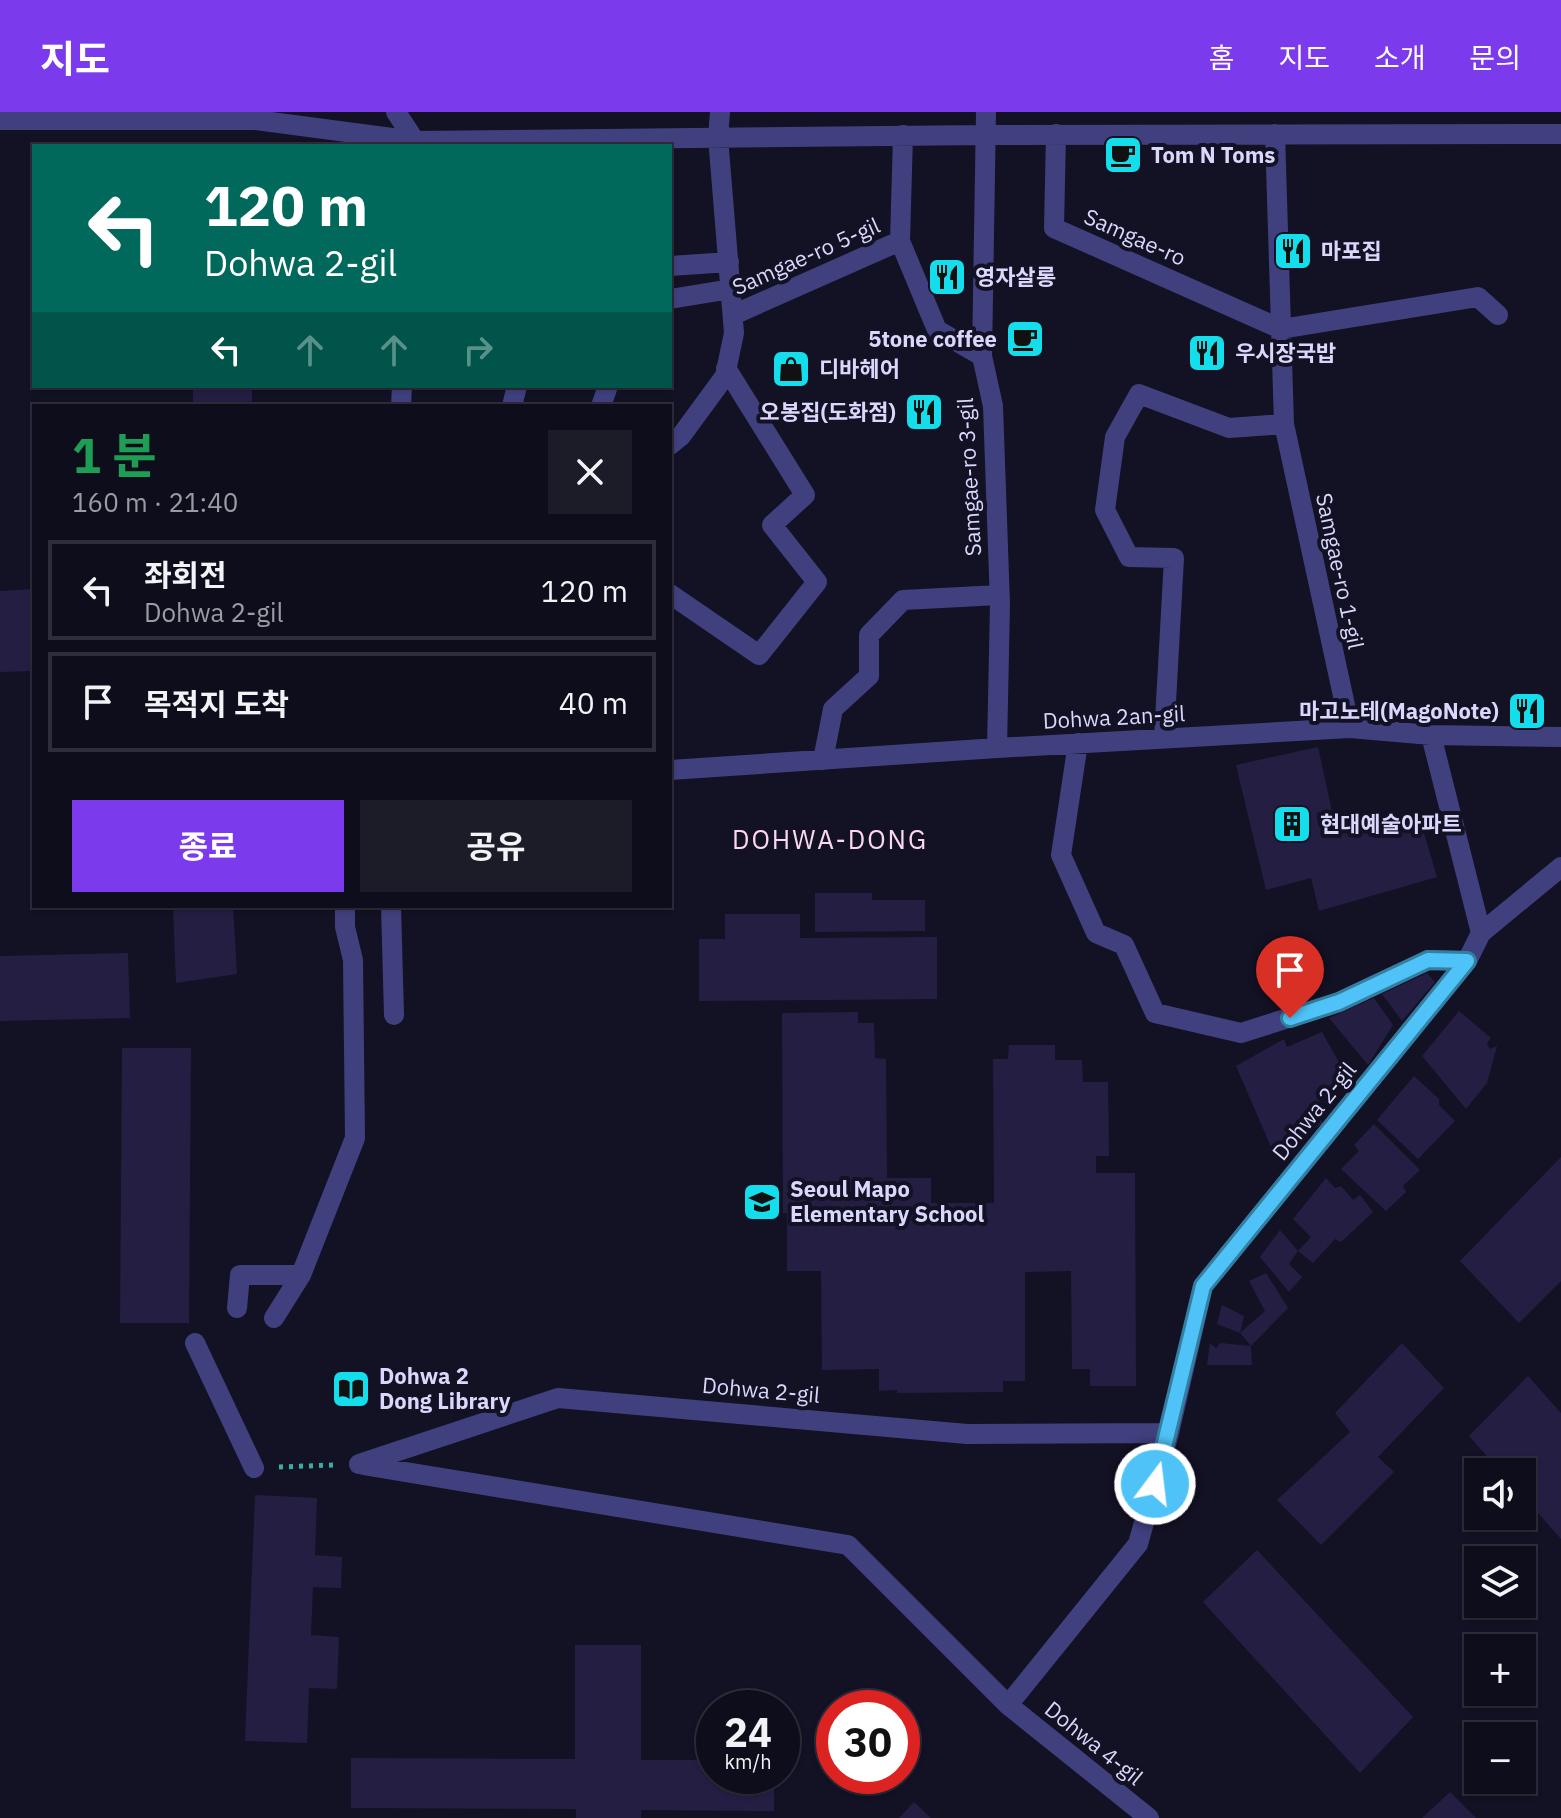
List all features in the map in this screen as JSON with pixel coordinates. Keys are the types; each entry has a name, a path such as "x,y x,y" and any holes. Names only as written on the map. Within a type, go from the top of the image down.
{"street":[{"path":"396,112 414,143"},
{"name":"Samgae-ro 5-gil","path":"672,443 681,436 725,376 734,333 718,137 720,112"},
{"name":"Samgae-ro 3-gil","path":"986,112 982,356 993,406 999,595 997,748"},
{"path":"0,120 256,120 414,143 903,135 1561,134"},
{"name":"Samgae-ro","path":"1056,134 1054,228 1281,329"},
{"name":"Samgae-ro 1-gil","path":"1275,134 1284,424 1350,728"},
{"path":"903,135 900,241 937,330 982,356"},
{"name":"Samgae-ro 5-gil","path":"733,315 900,241"},
{"name":"Samgae-ro 5-gil","path":"672,266 729,262"},
{"name":"Samgae-ro 5-gil","path":"672,299 731,289"},
{"path":"1281,329 1478,297 1498,315"},
{"path":"672,595 759,655 817,582 772,525 805,495 726,368"},
{"path":"1164,738 1174,558 1129,557 1105,510 1115,437 1139,394 1229,428 1284,424"},
{"path":"823,760 833,709 869,676 869,635 903,600 999,595"},
{"name":"Dohwa 2an-gil","path":"672,770 1350,728 1431,735 1561,737"},
{"path":"1431,735 1481,933"},
{"path":"1078,743 1061,855 1096,933 1124,945 1155,1013 1241,1033 1339,1002 1428,960 1467,961"},
{"name":"Dohwa 2-gil","path":"1008,1705 1138,1544 1169,1433 1203,1286 1467,961 1481,933 1561,867"},
{"path":"274,1318 301,1275 355,1138 353,960 345,927 345,908"},
{"path":"391,908 394,1015"},
{"path":"237,1308 240,1275 301,1275"},
{"path":"195,1343 254,1468"},
{"name":"Dohwa 2-gil","path":"359,1464 558,1398 967,1434 1169,1433"},
{"name":"Dohwa 4-gil","path":"359,1464 848,1545 1008,1705 1149,1818"}],"path":[{"path":"254,1468 359,1464"}],"building":[{"path":"193,388 252,388 252,404 193,404"},
{"path":"32,589 32,671 0,672 0,591"},
{"name":"현대예술아파트","path":"1318,747 1337,834 1418,813 1437,877 1319,911 1311,878 1266,890 1236,765"},
{"path":"815,893 872,893 872,900 925,900 925,931 815,932"},
{"path":"173,908 233,908 237,974 176,983"},
{"path":"725,914 800,914 800,938 937,937 937,999 699,1001 699,939 725,939"},
{"path":"128,953 130,1018 0,1021 0,956"},
{"path":"1427,973 1435,982 1402,1021 1382,994"},
{"path":"1374,998 1393,1025 1368,1065 1329,1018"},
{"path":"1459,1011 1491,1038 1487,1043 1490,1049 1497,1046 1487,1083 1466,1109 1422,1056"},
{"path":"858,1012 858,1023 874,1023 875,1058 886,1059 887,1178 931,1178 931,1203 994,1203 993,1059 1008,1059 1009,1045 1055,1045 1055,1060 1082,1060 1083,1082 1108,1082 1109,1156 1096,1156 1096,1173 1135,1173 1136,1386 1090,1386 1090,1369 1072,1369 1071,1271 1025,1272 1025,1381 1003,1381 1003,1392 879,1391 879,1369 822,1370 821,1271 787,1271 787,1213 783,1213 782,1013"},
{"path":"1322,1032 1344,1071 1337,1075 1342,1082 1323,1091 1317,1114 1323,1123 1274,1154 1236,1066 1284,1039 1287,1047"},
{"path":"122,1048 191,1048 189,1323 120,1323"},
{"path":"1414,1076 1439,1099 1439,1105 1455,1121 1418,1159 1377,1120"},
{"path":"1374,1124 1420,1170 1403,1186 1406,1192 1386,1211 1341,1169 1359,1151 1354,1145"},
{"path":"1561,1157 1561,1281 1519,1323 1460,1261"},
{"path":"1326,1178 1335,1188 1341,1186 1353,1200 1360,1195 1373,1212 1341,1242 1335,1239 1313,1263 1298,1251 1311,1237 1293,1219"},
{"path":"1280,1230 1298,1251 1289,1264 1302,1277 1289,1292 1260,1257"},
{"path":"1266,1273 1288,1308 1251,1346 1240,1333 1265,1311 1249,1281"},
{"path":"1222,1305 1244,1316 1240,1333 1217,1324"},
{"path":"1210,1343 1216,1348 1220,1343 1251,1346 1252,1365 1207,1365"},
{"path":"1402,1343 1444,1388 1378,1457 1394,1472 1321,1545 1277,1500 1350,1432 1335,1413"},
{"path":"1528,1376 1561,1413 1561,1539 1536,1511 1536,1458 1489,1458 1469,1436"},
{"path":"255,1495 317,1498 315,1555 342,1557 341,1588 313,1587 311,1635 339,1637 337,1689 309,1688 307,1743 245,1741"},
{"path":"1257,1550 1413,1717 1360,1773 1203,1602"},
{"path":"575,1645 641,1645 641,1760 696,1760 696,1794 774,1794 774,1811 641,1810 641,1818 576,1818 576,1809 351,1808 351,1758 575,1759"},
{"path":"1450,1792 1476,1818 1422,1818"},
{"path":"914,1802 931,1818 899,1818"}],"place":[{"name":"Tom N Toms","path":"1123,155"},
{"name":"마포집","path":"1293,251"},
{"name":"영자살롱","path":"947,277"},
{"name":"5tone coffee","path":"1025,339"},
{"name":"우시장국밥","path":"1207,353"},
{"name":"디바헤어","path":"791,369"},
{"name":"오봉집(도화점)","path":"924,412"},
{"name":"마고노테(MagoNote)","path":"1527,711"},
{"name":"현대예술아파트","path":"1292,824"},
{"name":"Seoul Mapo Elementary School","path":"762,1202"},
{"name":"Dohwa 2 Dong Library","path":"351,1389"}],"district":[{"name":"DOHWA-DONG","path":"830,840"}],"route":[{"path":"1155,1484 1203,1286 1467,961 1428,960 1339,1002 1290,1018"}]}
